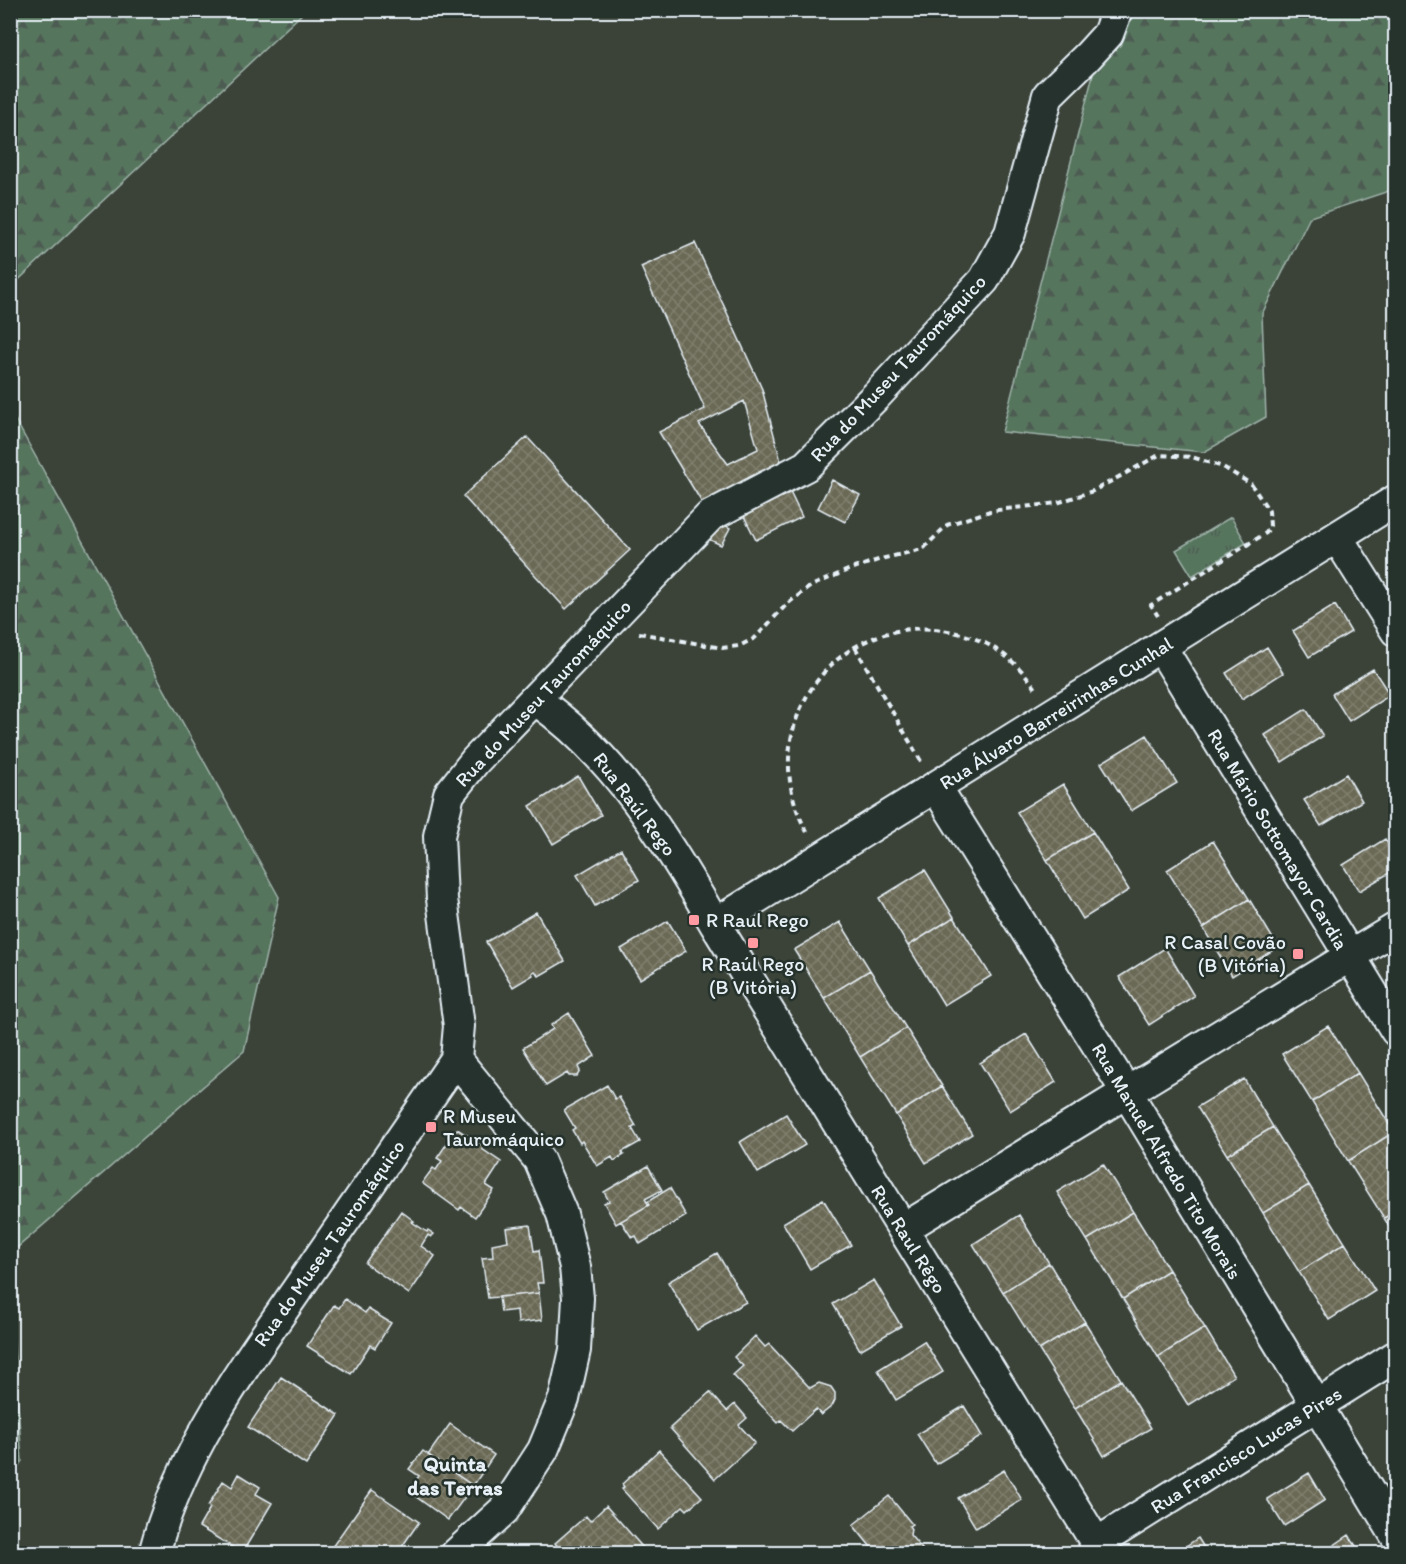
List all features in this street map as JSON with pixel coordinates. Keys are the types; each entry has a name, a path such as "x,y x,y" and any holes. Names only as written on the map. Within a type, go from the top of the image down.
{"street":[{"name":"Rua do Museu Tauromáquico","path":"154,1554 162,1522 193,1450 250,1359 456,1059 459,1026 442,899 439,836 449,794 475,761 710,516 806,466 876,396 984,280 1010,233 1048,95 1108,34 1117,10"},
{"name":"Rua Álvaro Barreirinhas Cunhal","path":"715,924 1052,716 1395,500"},
{"path":"1337,537 1395,631"},
{"name":"Rua Mário Sottomayor Cardia","path":"1167,643 1349,956 1395,1030"},
{"name":"Rua Raúl Rego","path":"536,700 564,719 606,761 670,846 715,924"},
{"name":"Rua Manuel Alfredo Tito Morais","path":"936,788 1126,1091 1395,1536"},
{"name":"Rua Raul Rêgo","path":"715,924 1100,1548"},
{"path":"903,1229 1395,928"},
{"path":"456,1059 539,1160 561,1214 575,1267 578,1298 575,1350 564,1399 543,1450 504,1509 456,1554"},
{"name":"Rua Francisco Lucas Pires","path":"1100,1548 1395,1356"}],"path":[{"path":"602,630 651,633 722,648 739,646 754,638 787,604 811,586 881,559 923,549 947,525 990,511 1058,503 1093,491 1159,455 1192,457 1223,467 1251,484 1269,511 1270,526 1266,533 1151,605 1167,643"},
{"path":"822,858 799,818 791,794 788,770 789,746 794,722 804,699 829,667 855,647 876,636 899,630 924,628 948,630 971,636 992,646 1012,661 1029,678 1052,716"},
{"path":"855,647 936,788"}],"green space":[{"path":"11,10 305,10 305,11 11,287"},
{"path":"1100,11 1395,11 1395,189 1310,217 1262,314 1266,417 1204,452 1002,432 1108,16"},
{"path":"11,412 279,897 244,1051 11,1253"},
{"path":"1231,517 1246,543 1192,576 1176,550"},
{"path":"11,1307 22,1461 10,1477"}],"building":[{"path":"695,243 762,389 784,473 704,506 659,432 705,409 641,267","holes":["744,401 758,449 728,464 699,424"]},
{"path":"527,437 630,550 566,609 463,496"},
{"path":"832,480 860,495 845,522 818,508"},
{"path":"788,488 802,517 756,540 741,510"},
{"path":"716,520 730,528 721,545 706,538"},
{"path":"1335,605 1351,632 1309,657 1293,631"},
{"path":"1267,647 1283,673 1242,699 1226,673"},
{"path":"1373,669 1390,695 1349,721 1332,694"},
{"path":"1306,709 1323,736 1282,762 1265,735"},
{"path":"1147,735 1177,783 1131,811 1101,763"},
{"path":"1346,774 1362,801 1321,826 1304,800"},
{"path":"578,776 601,815 553,844 530,806"},
{"path":"1063,784 1093,832 1047,860 1017,812"},
{"path":"1093,832 1129,890 1083,919 1047,860"},
{"path":"1385,839 1396,857 1396,869 1359,891 1343,865"},
{"path":"1213,841 1249,899 1203,928 1167,870"},
{"path":"621,849 639,880 595,906 577,875"},
{"path":"925,870 954,917 908,946 879,898"},
{"path":"1249,899 1278,947 1232,976 1203,928"},
{"path":"536,912 565,961 539,976 535,971 533,975 513,987 486,942"},
{"path":"954,917 991,976 944,1005 908,946"},
{"path":"668,921 686,951 640,979 621,949"},
{"path":"840,922 870,970 824,998 794,950"},
{"path":"1165,948 1194,996 1149,1025 1119,977"},
{"path":"870,970 906,1028 860,1057 824,998"},
{"path":"569,1013 595,1056 578,1067 580,1071 577,1076 569,1076 567,1073 546,1086 523,1048 553,1029 551,1025"},
{"path":"1328,1026 1358,1073 1312,1102 1282,1054"},
{"path":"906,1028 942,1086 896,1115 860,1057"},
{"path":"1026,1034 1056,1082 1010,1111 980,1063"},
{"path":"1358,1073 1394,1132 1348,1161 1312,1102"},
{"path":"1244,1079 1273,1127 1227,1155 1197,1107"},
{"path":"607,1085 615,1099 619,1097 636,1126 632,1128 640,1142 622,1152 624,1155 614,1161 612,1157 597,1166 582,1141 580,1143 572,1130 575,1128 564,1110"},
{"path":"942,1086 972,1134 926,1163 896,1115"},
{"path":"786,1114 805,1145 758,1173 740,1142"},
{"path":"1273,1127 1309,1185 1263,1213 1227,1155"},
{"path":"457,1129 484,1146 482,1149 501,1162 486,1185 494,1190 475,1217 461,1207 459,1210 422,1183 433,1168 436,1170 442,1161 437,1158"},
{"path":"1394,1132 1396,1211 1384,1218 1348,1161"},
{"path":"1103,1164 1133,1212 1087,1240 1057,1192"},
{"path":"648,1166 662,1190 645,1199 649,1205 616,1224 604,1203 609,1201 604,1192"},
{"path":"1309,1185 1345,1243 1299,1272 1263,1213"},
{"path":"670,1188 686,1216 640,1244 636,1236 632,1238 621,1221 649,1205 647,1202"},
{"path":"823,1199 851,1245 810,1269 783,1223"},
{"path":"401,1211 414,1221 412,1222 434,1234 431,1237 428,1235 421,1246 435,1256 409,1294 365,1263"},
{"path":"1396,1211 1396,1238 1384,1218"},
{"path":"1133,1212 1169,1270 1123,1299 1087,1240"},
{"path":"1019,1215 1049,1263 1003,1292 973,1244"},
{"path":"530,1225 534,1251 539,1250 543,1283 537,1283 539,1293 488,1298 482,1258 493,1257 492,1244 508,1241 506,1228"},
{"path":"1345,1243 1375,1291 1329,1320 1299,1272"},
{"path":"717,1253 746,1302 697,1330 668,1282"},
{"path":"1049,1263 1085,1322 1039,1350 1003,1292"},
{"path":"1169,1270 1205,1328 1158,1357 1123,1299"},
{"path":"874,1280 901,1326 860,1350 833,1304"},
{"path":"539,1293 542,1320 518,1323 517,1310 501,1312 499,1297"},
{"path":"345,1299 365,1313 368,1309 391,1323 375,1348 370,1345 351,1374 307,1346 334,1305 339,1308"},
{"path":"1085,1322 1121,1380 1075,1408 1039,1350"},
{"path":"1205,1328 1234,1376 1188,1405 1158,1357"},
{"path":"755,1336 765,1347 769,1344 810,1388 819,1383 831,1387 835,1393 832,1406 821,1415 816,1409 792,1431 781,1420 778,1423 733,1375 743,1366 734,1357"},
{"path":"924,1341 943,1372 896,1400 878,1370"},
{"path":"281,1377 339,1415 306,1465 248,1427"},
{"path":"1121,1380 1151,1428 1104,1456 1075,1408"},
{"path":"710,1392 727,1411 735,1404 747,1418 739,1425 755,1443 715,1479 670,1428"},
{"path":"964,1406 982,1436 936,1464 917,1434"},
{"path":"450,1424 494,1455 473,1486 428,1455"},
{"path":"659,1450 702,1497 687,1510 683,1506 658,1529 622,1489 624,1487 622,1484"},
{"path":"423,1451 473,1486 448,1520 408,1491 419,1476 409,1469"},
{"path":"1004,1470 1022,1500 976,1528 958,1498"},
{"path":"1309,1473 1325,1500 1284,1526 1267,1499"},
{"path":"239,1474 260,1487 256,1494 272,1503 242,1553 199,1527 223,1481 232,1487"},
{"path":"372,1490 419,1522 397,1554 341,1554 332,1547"},
{"path":"889,1496 912,1524 909,1526 910,1535 922,1549 917,1554 871,1554 868,1550 871,1547 853,1525"},
{"path":"606,1506 645,1550 641,1554 564,1554 555,1543 586,1516 590,1521"},
{"path":"1349,1535 1361,1554 1321,1554"},
{"path":"1198,1538 1208,1554 1174,1554"}],"place":[{"name":"R Raul Rego","path":"694,920"},
{"name":"R Raúl Rego (B Vitória)","path":"753,943"},
{"name":"R Casal Covão (B Vitória)","path":"1298,954"},
{"name":"R Museu Tauromáquico","path":"431,1127"}],"district":[{"name":"Quinta das Terras","path":"455,1475"}]}
